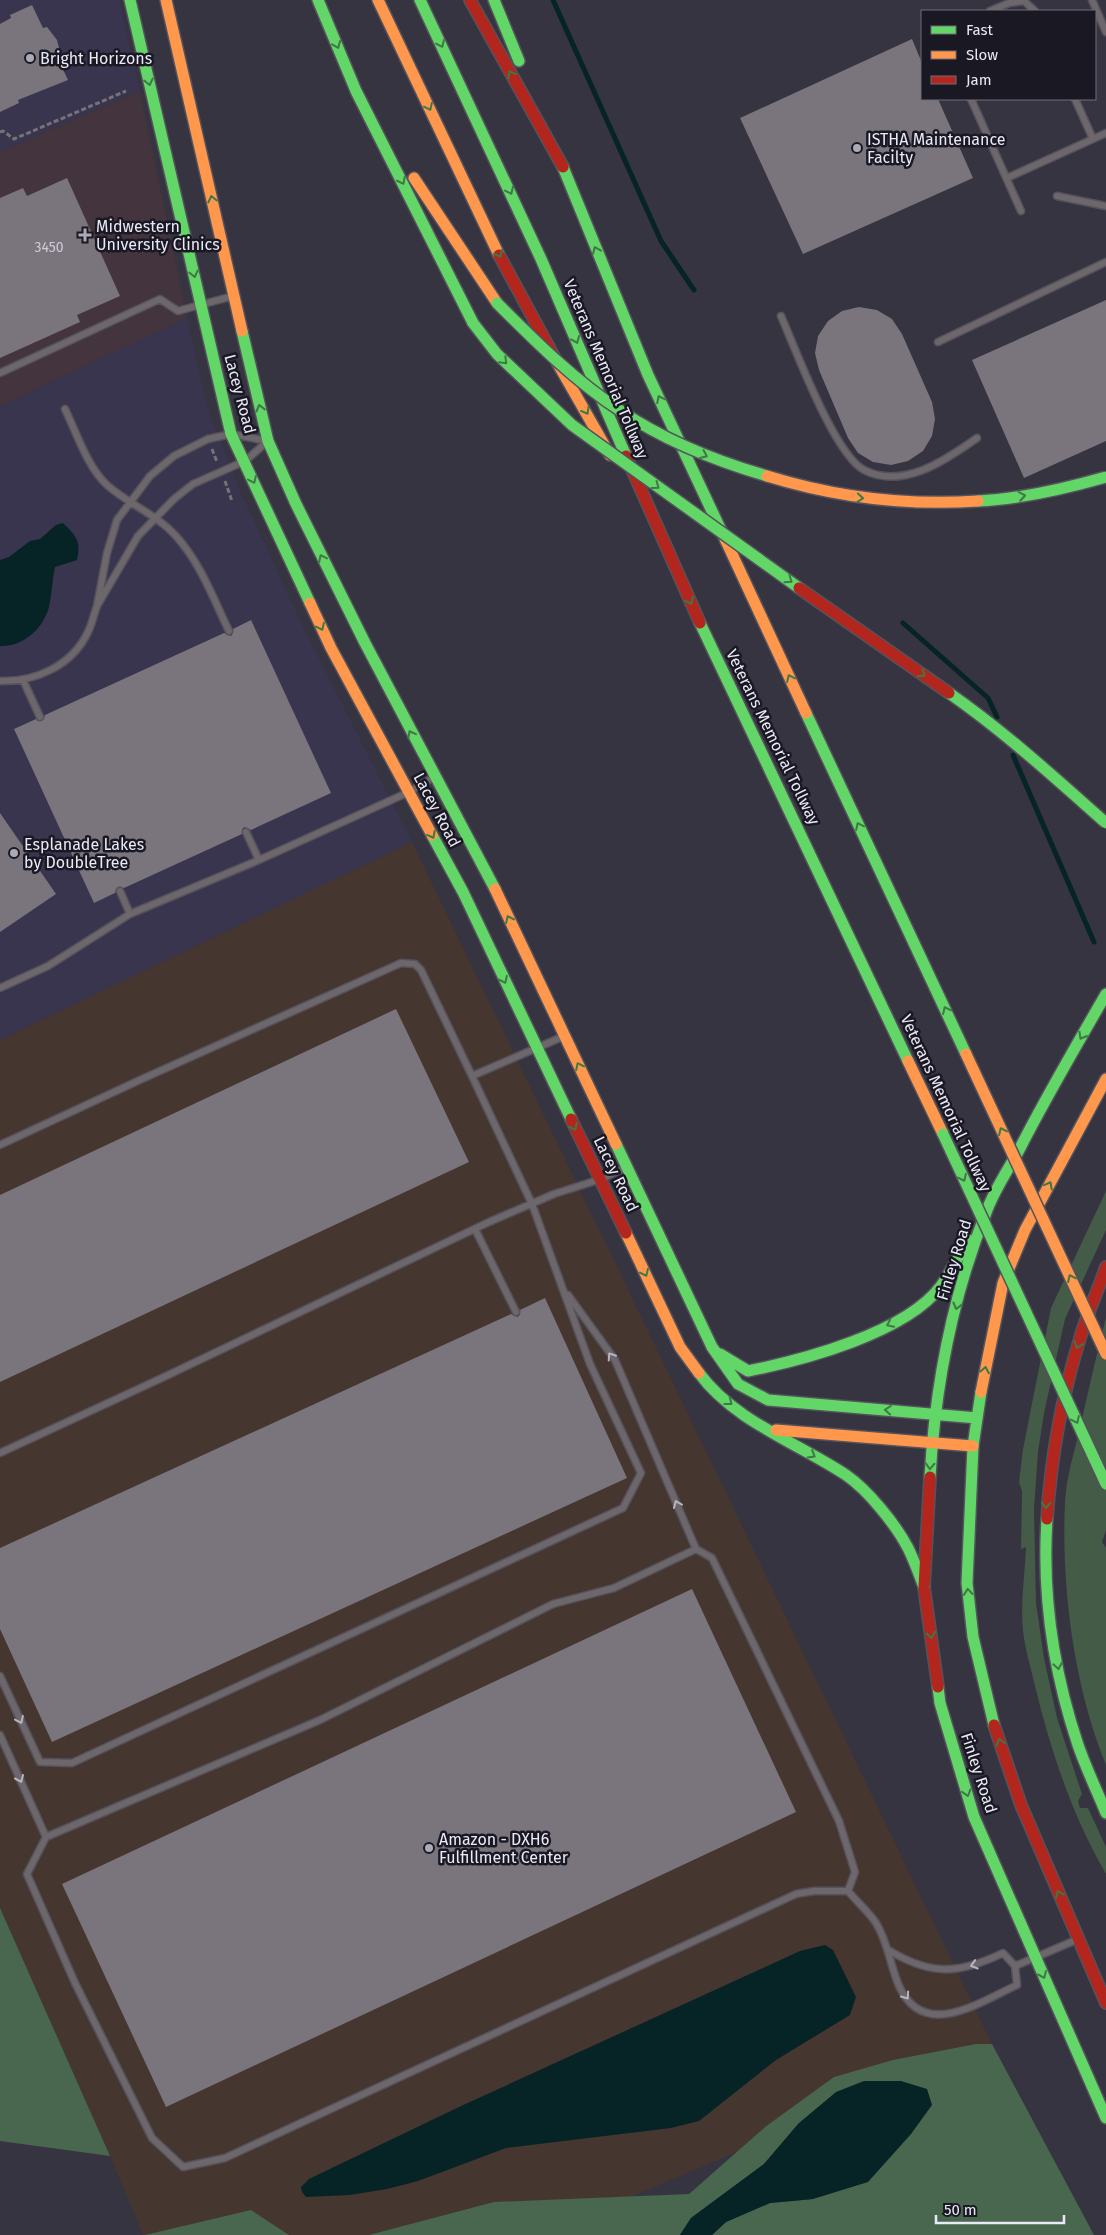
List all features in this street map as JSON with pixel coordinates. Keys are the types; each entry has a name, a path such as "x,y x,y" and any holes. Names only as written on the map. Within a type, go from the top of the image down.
{"main road":[{"name":"Lacey Road","path":"130,0 231,434 331,648 463,892 680,1347 710,1388 748,1417 770,1430 973,1446"},
{"name":"Lacey Road","path":"166,0 268,440 296,504 364,643 496,890 712,1347 738,1384 768,1400 936,1415"},
{"path":"318,0 356,91 473,323 497,354 572,425 976,712 1044,767 1106,823"},
{"path":"378,0 508,274 676,571"},
{"name":"Veterans Memorial Tollway","path":"420,0 541,259 676,571 943,1134 1106,1484"},
{"path":"470,0 560,162"},
{"path":"494,0 648,375 1106,1354"},
{"path":"356,91 497,303 545,352 614,407 672,440 709,457 781,483 850,498 937,502 1014,497 1057,490 1106,477"},
{"name":"Finley Road","path":"1106,994 1046,1098 987,1209 964,1276 948,1339 932,1443 924,1587 940,1703 974,1817 1106,2118"},
{"name":"Finley Road","path":"1106,1079 1025,1230 1003,1284 973,1446 967,1583 973,1637 989,1709 1021,1805 1106,2003"},
{"path":"712,1347 748,1371 782,1364 865,1336 907,1316 940,1287 987,1209"},
{"path":"1106,1267 1075,1353 1060,1414 1047,1486 1044,1537 1046,1588 1064,1698 1081,1753 1106,1813"},
{"path":"936,1415 977,1418"},
{"path":"770,1430 848,1476 866,1493 890,1521 908,1548 924,1587"}],"lane":[{"path":"992,10 1009,3 1025,0 1034,10"},
{"path":"1092,0 1106,32"},
{"path":"972,100 1021,211"},
{"path":"1075,100 1093,139"},
{"path":"1007,178 1106,132"},
{"path":"1057,196 1106,206"},
{"path":"938,342 1106,262"},
{"path":"0,373 160,299 178,311 234,296"},
{"path":"781,316 844,451 864,470 884,476 909,475 933,466 976,438"},
{"path":"65,409 97,474 108,486 175,534 198,565 229,631"},
{"path":"0,681 23,680 47,673 70,656 88,633 97,606 107,553 118,520 150,476 174,456 208,439 231,434 268,440"},
{"path":"97,606 138,536 174,499 193,484 244,461 268,440"},
{"path":"23,680 40,717"},
{"path":"0,988 48,966 130,914 259,860 409,792 436,777"},
{"path":"246,832 259,860"},
{"path":"120,891 130,914"},
{"path":"0,1145 401,963 415,964 421,970 532,1204 590,1364 642,1473 623,1508 72,1763 40,1762 0,1676"},
{"path":"472,1076 564,1036"},
{"path":"0,1453 138,1390 475,1229 554,1194 601,1179 628,1166"},
{"path":"475,1229 516,1312"},
{"path":"562,1288 614,1360 696,1549 712,1558 839,1821 855,1872 848,1891"},
{"path":"696,1549 614,1588 554,1604 320,1720 46,1837 27,1874 74,1983 152,2138 183,2167 224,2158 796,1894 814,1891 848,1891 876,1922 890,1951 898,1981 907,1998 917,2010 929,2015 946,2015 982,2002 1017,1985 1015,1966 1003,1953 984,1962 961,1969 938,1970 924,1968 890,1951"},
{"path":"0,1735 46,1837"},
{"path":"1015,1966 1079,1939"}],"path":[{"path":"0,132 3,131 14,139 126,91"}],"shaded area":[{"path":"0,0 119,0 140,91 0,152"},
{"name":"Midwestern University Clinics","path":"140,91 187,318 0,406 0,152"},
{"path":"187,318 207,407 241,493 306,633 412,842 0,1040 0,406"},
{"path":"63,523 77,540 77,560 55,567 49,607 42,623 37,629 24,640 8,646 0,646 0,560 9,557 30,541 40,539 56,525"},
{"path":"412,842 992,2044 541,2235 143,2235 0,1908 0,1040"},
{"path":"1106,1191 1106,1230 1065,1319 1044,1413 1038,1452 1034,1509 1036,1603 1044,1658 1057,1718 1082,1794 1078,1801 1080,1808 1088,1808 1106,1847 1106,1874 1083,1829 1064,1783 1041,1711 1027,1652 1022,1610 1026,1547 1021,1549 1022,1491 1019,1482 1023,1449 1051,1308"},
{"path":"1106,1317 1106,1530 1102,1542 1106,1548 1106,1765 1095,1735 1078,1670 1068,1602 1064,1535 1065,1503 1069,1475"},
{"path":"825,1945 833,1950 856,1997 850,2015 776,2060 699,2121 671,2128 506,2148 418,2181 387,2189 350,2195 306,2197 302,2192 301,2187 309,2179 459,2107 800,1951"},
{"path":"864,2081 901,2081 927,2089 932,2105 911,2134 868,2182 813,2199 770,2203 726,2222 712,2235 680,2235 691,2218 764,2164 799,2123 836,2092"}],"green space":[{"path":"0,1908 110,2156 0,2141"},
{"path":"976,2044 992,2044 1094,2235 712,2235 726,2222 770,2203 813,2199 799,2123 764,2164 691,2218 680,2235 369,2235 494,2202 689,2194 765,2127 834,2077 893,2060"},
{"path":"251,2210 289,2235 145,2235"}],"building":[{"name":"Bright Horizons","path":"32,5 43,28 47,27 57,40 61,57 58,59 68,80 18,100 19,103 0,112 0,24 11,18 10,15"},
{"name":"ISTHA Maintenance Facilty","path":"912,39 921,61 921,100 938,100 973,178 803,254 740,118"},
{"path":"67,178 120,296 77,315 80,322 0,358 0,198 23,188 27,196"},
{"path":"1106,300 1106,441 1024,478 972,360"},
{"path":"859,307 877,310 892,319 902,334 932,402 935,419 932,436 923,451 908,461 891,465 873,462 858,453 848,438 819,370 815,353 818,336 828,321 842,311"},
{"path":"251,620 331,793 251,830 244,827 242,834 124,888 118,887 115,893 94,903 14,729 36,719 42,721 45,715 224,633 231,636 233,629"},
{"name":"Esplanade Lakes by DoubleTree","path":"0,813 56,894 0,932"},
{"path":"396,1009 469,1162 0,1382 0,1195"},
{"path":"545,1298 627,1478 52,1742 0,1629 0,1548 511,1314 518,1317 520,1310"},
{"name":"Amazon - DXH6 Fulfillment Center","path":"692,1589 796,1812 166,2107 62,1884"}],"waterway":[{"path":"553,0 661,241 694,290"},
{"path":"903,623 988,698 997,717"},
{"path":"1013,755 1094,942"}],"traffic: fast":[{"path":"130,0 231,434 310,603"},
{"path":"318,0 356,91 473,323"},
{"path":"420,0 541,259 626,456"},
{"path":"494,0 519,61"},
{"path":"563,167 648,375 726,541"},
{"path":"497,303 572,374 638,422 691,449 767,476"},
{"path":"473,323 497,354 572,425 799,588"},
{"path":"242,331 268,441 296,504 365,643 495,889"},
{"path":"978,501 1043,493 1106,477"},
{"path":"700,623 908,1061"},
{"path":"949,693 1010,739 1106,823"},
{"path":"806,713 966,1054"},
{"path":"432,835 463,892 571,1119"},
{"path":"930,1477 932,1443 941,1375 955,1308 975,1242 990,1202 1106,994"},
{"path":"943,1134 1106,1484"},
{"path":"616,1144 712,1347 738,1384 768,1400 977,1418"},
{"path":"720,1354 748,1371 824,1352 879,1331 904,1318 925,1303 941,1286 968,1240"},
{"path":"699,1373 713,1390 748,1418 827,1463 846,1475 863,1490 881,1508 903,1539 924,1587"},
{"path":"981,1392 973,1446 967,1583 973,1637 994,1725"},
{"path":"1047,1519 1046,1576 1056,1662 1078,1745 1106,1813"},
{"path":"938,1687 940,1703 974,1817 1106,2118"}],"traffic: slow":[{"path":"166,0 242,331"},
{"path":"378,0 499,255"},
{"path":"414,178 497,303"},
{"path":"558,364 610,455"},
{"path":"767,476 819,489 871,498 924,502 978,501"},
{"path":"726,541 806,713"},
{"path":"310,603 331,648 432,835"},
{"path":"495,889 616,1144"},
{"path":"966,1054 1106,1354"},
{"path":"908,1061 943,1134"},
{"path":"981,1392 1003,1283 1025,1230 1106,1079"},
{"path":"626,1233 680,1347 699,1373"},
{"path":"776,1430 973,1446"}],"traffic: jam":[{"path":"470,0 563,167"},
{"path":"499,255 558,364"},
{"path":"626,456 700,623"},
{"path":"799,588 949,693"},
{"path":"571,1119 626,1233"},
{"path":"1047,1519 1051,1472 1068,1380 1084,1326 1106,1267"},
{"path":"930,1477 924,1587 938,1687"},
{"path":"994,1725 1021,1805 1106,2003"}],"place":[{"name":"Bright Horizons","path":"30,58"},
{"name":"ISTHA Maintenance Facilty","path":"857,148"},
{"name":"Midwestern University Clinics","path":"85,235"},
{"name":"Esplanade Lakes by DoubleTree","path":"14,853"},
{"name":"Amazon - DXH6 Fulfillment Center","path":"429,1848"}]}
